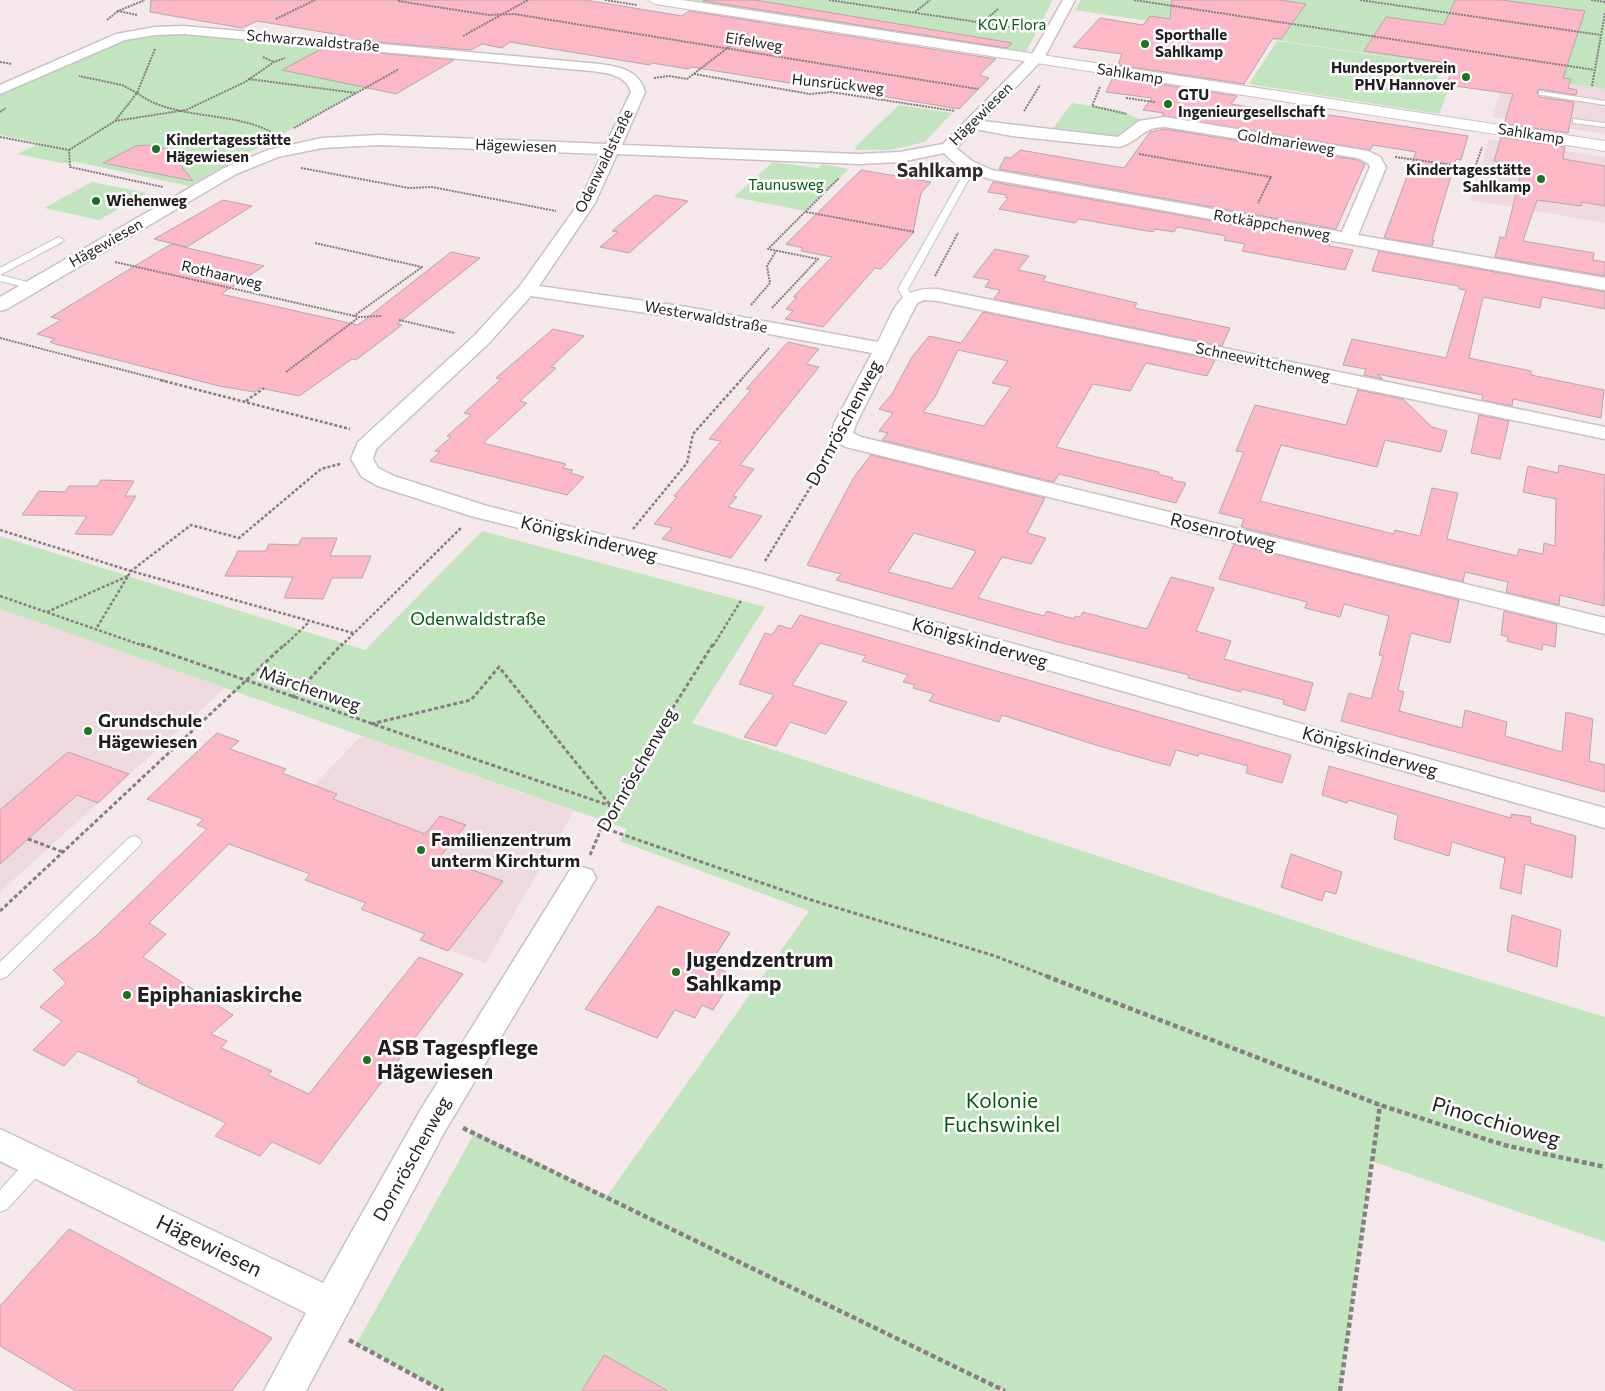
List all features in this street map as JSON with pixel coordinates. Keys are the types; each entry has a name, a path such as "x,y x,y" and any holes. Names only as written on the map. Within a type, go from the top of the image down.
{"street":[{"name":"Sahlkamp","path":"656,0 1605,146"},
{"name":"Hägewiesen","path":"0,305 230,171 257,159 294,148 349,140 380,140 859,159 900,157 948,148 1035,59 1069,0"},
{"name":"Schwarzwaldstraße","path":"0,90 102,44 122,37 155,31 184,30 595,67 624,75 634,81"},
{"name":"Odenwaldstraße","path":"362,459 366,447 376,436 481,340 527,290 587,202 638,92 634,81"},
{"path":"977,120 1012,131 1120,142 1129,140 1139,127 1148,123"},
{"name":"Goldmarieweg","path":"1148,123 1165,122 1362,154 1374,160"},
{"name":"Rotkäppchenweg","path":"948,148 955,159 971,168 989,174 1605,284"},
{"path":"1348,238 1378,167 1374,160"},
{"name":"Westerwaldstraße","path":"527,290 735,322 884,350"},
{"name":"Schneewittchenweg","path":"915,297 938,295 1605,433"},
{"name":"Dornröschenweg","path":"842,436 845,424 884,350 915,297"},
{"name":"Rosenrotweg","path":"842,436 854,442 1605,626"},
{"name":"Königskinderweg","path":"362,459 370,472 386,482 479,511 754,580 1605,818"},
{"name":"Dornröschenweg","path":"325,1318 433,1120 581,878"},
{"name":"Hägewiesen","path":"0,1144 325,1318"},
{"path":"284,1391 325,1318"}],"lane":[{"path":"1542,93 1605,103"},
{"path":"1576,120 1605,125"},
{"path":"915,297 903,289 971,168"},
{"path":"0,272 59,240"},
{"path":"0,278 32,286"},
{"path":"0,972 134,842"},
{"path":"0,1203 37,1163"}],"path":[{"path":"271,21 315,0"},
{"name":"Eifelweg","path":"400,0 398,1 502,15 514,14 1003,93"},
{"path":"279,136 528,0"},
{"path":"829,0 1051,33"},
{"path":"849,3 853,0"},
{"path":"914,13 930,0"},
{"path":"1134,0 1595,70"},
{"path":"1360,0 1601,35"},
{"path":"1591,0 1605,2"},
{"path":"982,23 998,9"},
{"path":"1592,86 1605,13"},
{"path":"694,74 753,29"},
{"path":"115,121 186,110 249,79 274,62 322,42"},
{"path":"0,137 69,150 115,121 137,93 156,48 147,50"},
{"path":"263,57 274,62"},
{"name":"Hunsrückweg","path":"634,81 669,76 686,79 694,74 810,94 831,92 977,120"},
{"path":"249,79 356,93"},
{"path":"1103,80 1092,106 1119,110 1148,123"},
{"path":"137,93 142,99 186,110 242,120 262,127 279,136 294,148"},
{"path":"1126,98 1155,103"},
{"path":"0,112 9,107"},
{"path":"1374,160 1400,156 1475,168 1484,139"},
{"path":"1120,142 1140,154 1271,176 1256,207"},
{"path":"69,150 70,168 191,193"},
{"path":"257,159 409,188 432,188 578,216"},
{"path":"756,326 818,259 768,249 859,159"},
{"path":"805,212 955,239"},
{"path":"315,243 422,267 354,316"},
{"path":"735,322 770,283 766,276 769,259 776,251"},
{"name":"Rothaarweg","path":"85,255 354,316 381,316"},
{"path":"286,372 359,317"},
{"path":"399,320 481,340"},
{"path":"618,547 687,463 693,434 784,331"},
{"path":"0,338 376,436"},
{"path":"246,402 264,388"},
{"name":"Dornröschenweg","path":"581,878 611,806 754,580 842,436"},
{"path":"96,629 131,571 191,525 239,538 321,469 362,459"},
{"path":"292,698 353,633 479,511"},
{"path":"0,530 131,571 353,633"},
{"path":"46,612 128,576"},
{"name":"Märchenweg","path":"0,596 292,698 611,806"},
{"path":"0,911 309,622"},
{"path":"370,724 471,700 499,667 611,806"},
{"name":"Pinocchioweg","path":"602,827 808,899 996,956 1380,1105 1504,1145 1605,1166"},
{"path":"28,839 63,852"},
{"path":"1340,1391 1380,1105"},
{"path":"433,1120 475,1132 1005,1391"},
{"path":"325,1318 357,1343 443,1391"}],"shaded area":[{"path":"1506,74 1605,89 1605,134 1492,117"},
{"name":"Kindertagesstätte Sahlkamp","path":"1489,139 1605,157 1605,223 1470,200"},
{"name":"Grundschule Hägewiesen","path":"0,609 225,688 0,892"},
{"name":"Familienzentrum unterm Kirchturm","path":"361,736 574,811 485,963 420,940 430,929 387,919 361,909 377,890 342,877 330,889 305,880 321,862 287,849 275,861 250,852"}],"green space":[{"name":"KGV Flora","path":"688,0 1053,0 1026,52"},
{"path":"1081,0 1605,0 1605,89 1075,10"},
{"path":"155,31 322,42 417,59 189,186 76,162 62,163 17,154 40,143 0,135 0,90 102,44"},
{"path":"1277,41 1443,65 1433,89 1448,91 1439,114 1249,84"},
{"path":"1072,103 1119,110 1148,123 1129,140 1048,135"},
{"path":"899,105 952,113 925,142 890,150 855,150 856,146"},
{"name":"Taunusweg","path":"773,162 818,168 822,164 849,169 805,211 734,197"},
{"name":"Wiehenweg","path":"92,182 147,193 99,220 44,208"},
{"name":"Kolonie Fuchswinkel","path":"482,531 765,607 692,723 1400,955 1605,1017 1605,1242 1372,1161 1340,1391 1005,1391 997,1387 995,1391 443,1391 357,1343 475,1132 607,1196 809,911 620,841 627,829 0,609 0,536 365,650"}],"building":[{"path":"151,0 586,0 682,16 689,11 996,59 979,75 989,78 959,109 821,86 814,87 692,67 688,69 652,63 650,65 510,42 502,48 482,44 471,50 342,39 346,36 257,21 242,28 150,12"},
{"path":"755,0 1012,43 1007,48 703,1"},
{"path":"1172,0 1280,0 1306,4 1281,39 1273,38 1244,84 1118,65 1122,54 1073,47 1100,18 1143,25 1150,16 1170,19"},
{"path":"1455,0 1501,0 1585,11 1563,78 1571,79 1568,88 1577,90 1576,95 1539,89 1537,91 1539,97 1574,102 1568,133 1504,124 1513,94 1447,85 1453,64 1364,51 1386,17 1444,25"},
{"path":"323,48 454,60 396,94 282,70"},
{"path":"1113,77 1237,96 1231,104 1300,115 1303,111 1468,136 1461,160 1456,159 1432,240 1434,240 1432,246 1384,238 1416,152 1373,145 1370,150 1162,116 1164,113 1143,110 1152,98 1106,92"},
{"path":"1165,129 1357,160 1365,164 1336,229 999,169 1005,157 1011,158 1020,150 1124,168 1150,132"},
{"path":"1501,137 1565,147 1563,159 1605,166 1605,206 1582,202 1581,206 1537,200 1523,241 1594,253 1593,260 1605,262 1605,276 1495,257 1500,237 1505,238 1523,166 1494,161"},
{"path":"147,145 168,149 193,181 103,163 136,146"},
{"path":"861,170 931,182 921,193 913,233 881,269 875,268 823,327 785,319 793,311 786,309 797,297 793,297 832,257 801,251 803,248 786,244"},
{"path":"993,182 1330,242 1329,246 1353,250 1345,270 1242,251 1245,244 1224,240 1226,236 1177,227 1174,232 1155,229 1153,232 1079,219 1075,223 999,209 1008,198 1005,197 1006,195 988,192"},
{"path":"655,195 688,201 629,253 600,247 618,232 612,231"},
{"path":"223,200 252,206 187,247 154,239"},
{"path":"171,244 264,266 221,294 358,325 451,252 480,258 397,324 402,325 356,360 352,359 299,396 260,388 254,392 219,386 55,344 50,342 55,339 37,334 61,320 51,317"},
{"path":"995,249 1029,256 1018,270 1046,276 1043,281 1137,303 1134,308 1230,328 1222,346 994,299 1000,290 985,287 990,280 973,277"},
{"path":"1379,251 1605,292 1605,309 1542,297 1540,308 1483,297 1469,358 1531,371 1531,375 1604,390 1601,418 1513,399 1512,406 1482,400 1483,395 1377,374 1383,379 1364,375 1366,369 1343,365 1352,339 1446,358 1466,290 1459,289 1459,286 1372,271"},
{"path":"983,312 1215,360 1207,376 1146,363 1130,391 1093,384 1056,447 1159,472 1158,474 1173,478 1172,480 1186,483 1176,503 1059,474 1054,482 882,440 888,433 879,431 893,413 879,409 892,394 912,357 929,336 961,343","holes":["958,350 1008,361 992,383 1011,387 984,426 923,412 935,397"]},
{"path":"553,329 584,336 551,367 556,368 520,401 527,403 483,443 566,464 563,468 573,470 570,473 584,477 567,495 430,461 440,452 435,451 451,437 447,436 471,415 464,413 501,379 496,378"},
{"path":"788,342 819,349 806,364 819,367 740,465 754,469 733,496 737,497 728,507 762,516 731,558 662,539 672,528 654,524 677,497 674,496 721,441 709,439 751,390 746,389"},
{"path":"1358,390 1403,399 1432,427 1447,431 1441,452 1385,440 1377,467 1281,445 1260,501 1394,534 1395,530 1420,536 1432,488 1458,493 1447,539 1517,556 1519,549 1543,554 1544,543 1555,546 1556,499 1523,492 1528,466 1558,473 1559,465 1605,475 1604,606 1560,595 1559,605 1506,592 1508,582 1465,572 1463,582 1241,527 1244,519 1219,513 1244,452 1236,451 1255,405 1346,425"},
{"path":"1479,415 1509,421 1500,459 1471,453"},
{"path":"871,455 1045,498 1027,533 1046,538 1031,564 1002,557 978,598 1044,616 1047,611 1074,619 1075,616 1080,617 1083,612 1147,629 1171,577 1214,588 1196,631 1231,641 1224,659 1313,683 1305,711 1283,704 1284,700 1242,689 1241,692 1188,678 1189,675 1062,643 836,580 841,574 807,565 854,477","holes":["914,533 976,551 952,589 888,572"]},
{"path":"101,480 134,481 125,496 136,496 112,535 75,534 87,516 22,515 39,491 65,492 69,486 97,486"},
{"path":"302,538 337,538 330,556 371,556 362,578 332,578 323,599 284,598 293,577 225,576 238,551 266,551 269,544 298,545"},
{"path":"1234,544 1459,600 1450,643 1411,633 1398,690 1404,692 1399,711 1462,728 1465,710 1507,722 1505,736 1562,752 1566,712 1593,719 1589,761 1605,765 1605,792 1341,721 1349,693 1371,699 1383,656 1379,655 1389,616 1344,604 1340,617 1305,608 1307,602 1219,579"},
{"path":"1504,611 1557,624 1555,647 1543,644 1542,650 1507,641 1508,637 1501,635"},
{"path":"800,615 1291,755 1282,783 1246,773 1248,766 1199,753 1198,756 1176,750 1170,766 1002,715 999,722 929,701 934,694 913,688 915,685 903,682 908,675 862,661 866,656 820,643 792,685 847,702 826,734 790,722 776,746 744,737 774,695 739,684 765,633 772,635 779,625 791,629"},
{"path":"217,733 239,741 230,749 286,769 282,773 337,794 333,799 425,834 440,816 466,825 439,858 503,881 448,951 420,940 425,934 361,909 366,903 305,880 310,874 229,844 149,923 166,934 143,957 233,1015 211,1034 227,1041 221,1048 272,1071 268,1075 309,1094 419,957 463,974 320,1164 272,1142 260,1156 215,1136 226,1123 137,1082 140,1079 78,1051 64,1066 33,1050 62,1021 40,1007 66,983 53,970 97,935 207,829 197,825 203,819 147,799"},
{"path":"68,752 129,774 98,803 77,795 0,864 0,810"},
{"path":"1329,766 1511,818 1511,814 1531,817 1530,823 1576,836 1572,878 1525,864 1521,894 1500,888 1505,858 1452,842 1449,856 1394,839 1398,815 1348,800 1347,803 1322,795"},
{"path":"1291,854 1342,872 1336,894 1325,891 1322,901 1281,887"},
{"name":"Jugendzentrum Sahlkamp","path":"658,906 730,933 709,965 726,972 718,984 727,988 713,1010 702,1005 695,1018 675,1010 657,1038 585,1009"},
{"path":"1512,915 1561,930 1557,967 1507,951"},
{"path":"69,1229 272,1338 232,1391 76,1391 0,1346 0,1306"},
{"path":"604,1355 668,1391 582,1391"}],"place":[{"name":"Sporthalle Sahlkamp","path":"1145,44"},
{"name":"Hundesportverein PHV Hannover","path":"1466,77"},
{"name":"GTU Ingenieurgesellschaft","path":"1168,104"},
{"name":"Kindertagesstätte Hägewiesen","path":"156,149"},
{"name":"Kindertagesstätte Sahlkamp","path":"1541,179"},
{"name":"Wiehenweg","path":"96,201"},
{"name":"Grundschule Hägewiesen","path":"88,731"},
{"name":"Familienzentrum unterm Kirchturm","path":"421,850"},
{"name":"Jugendzentrum Sahlkamp","path":"676,972"},
{"name":"Epiphaniaskirche","path":"127,995"},
{"name":"ASB Tagespflege Hägewiesen","path":"367,1060"}],"district":[{"name":"Sahlkamp","path":"940,170"}]}
